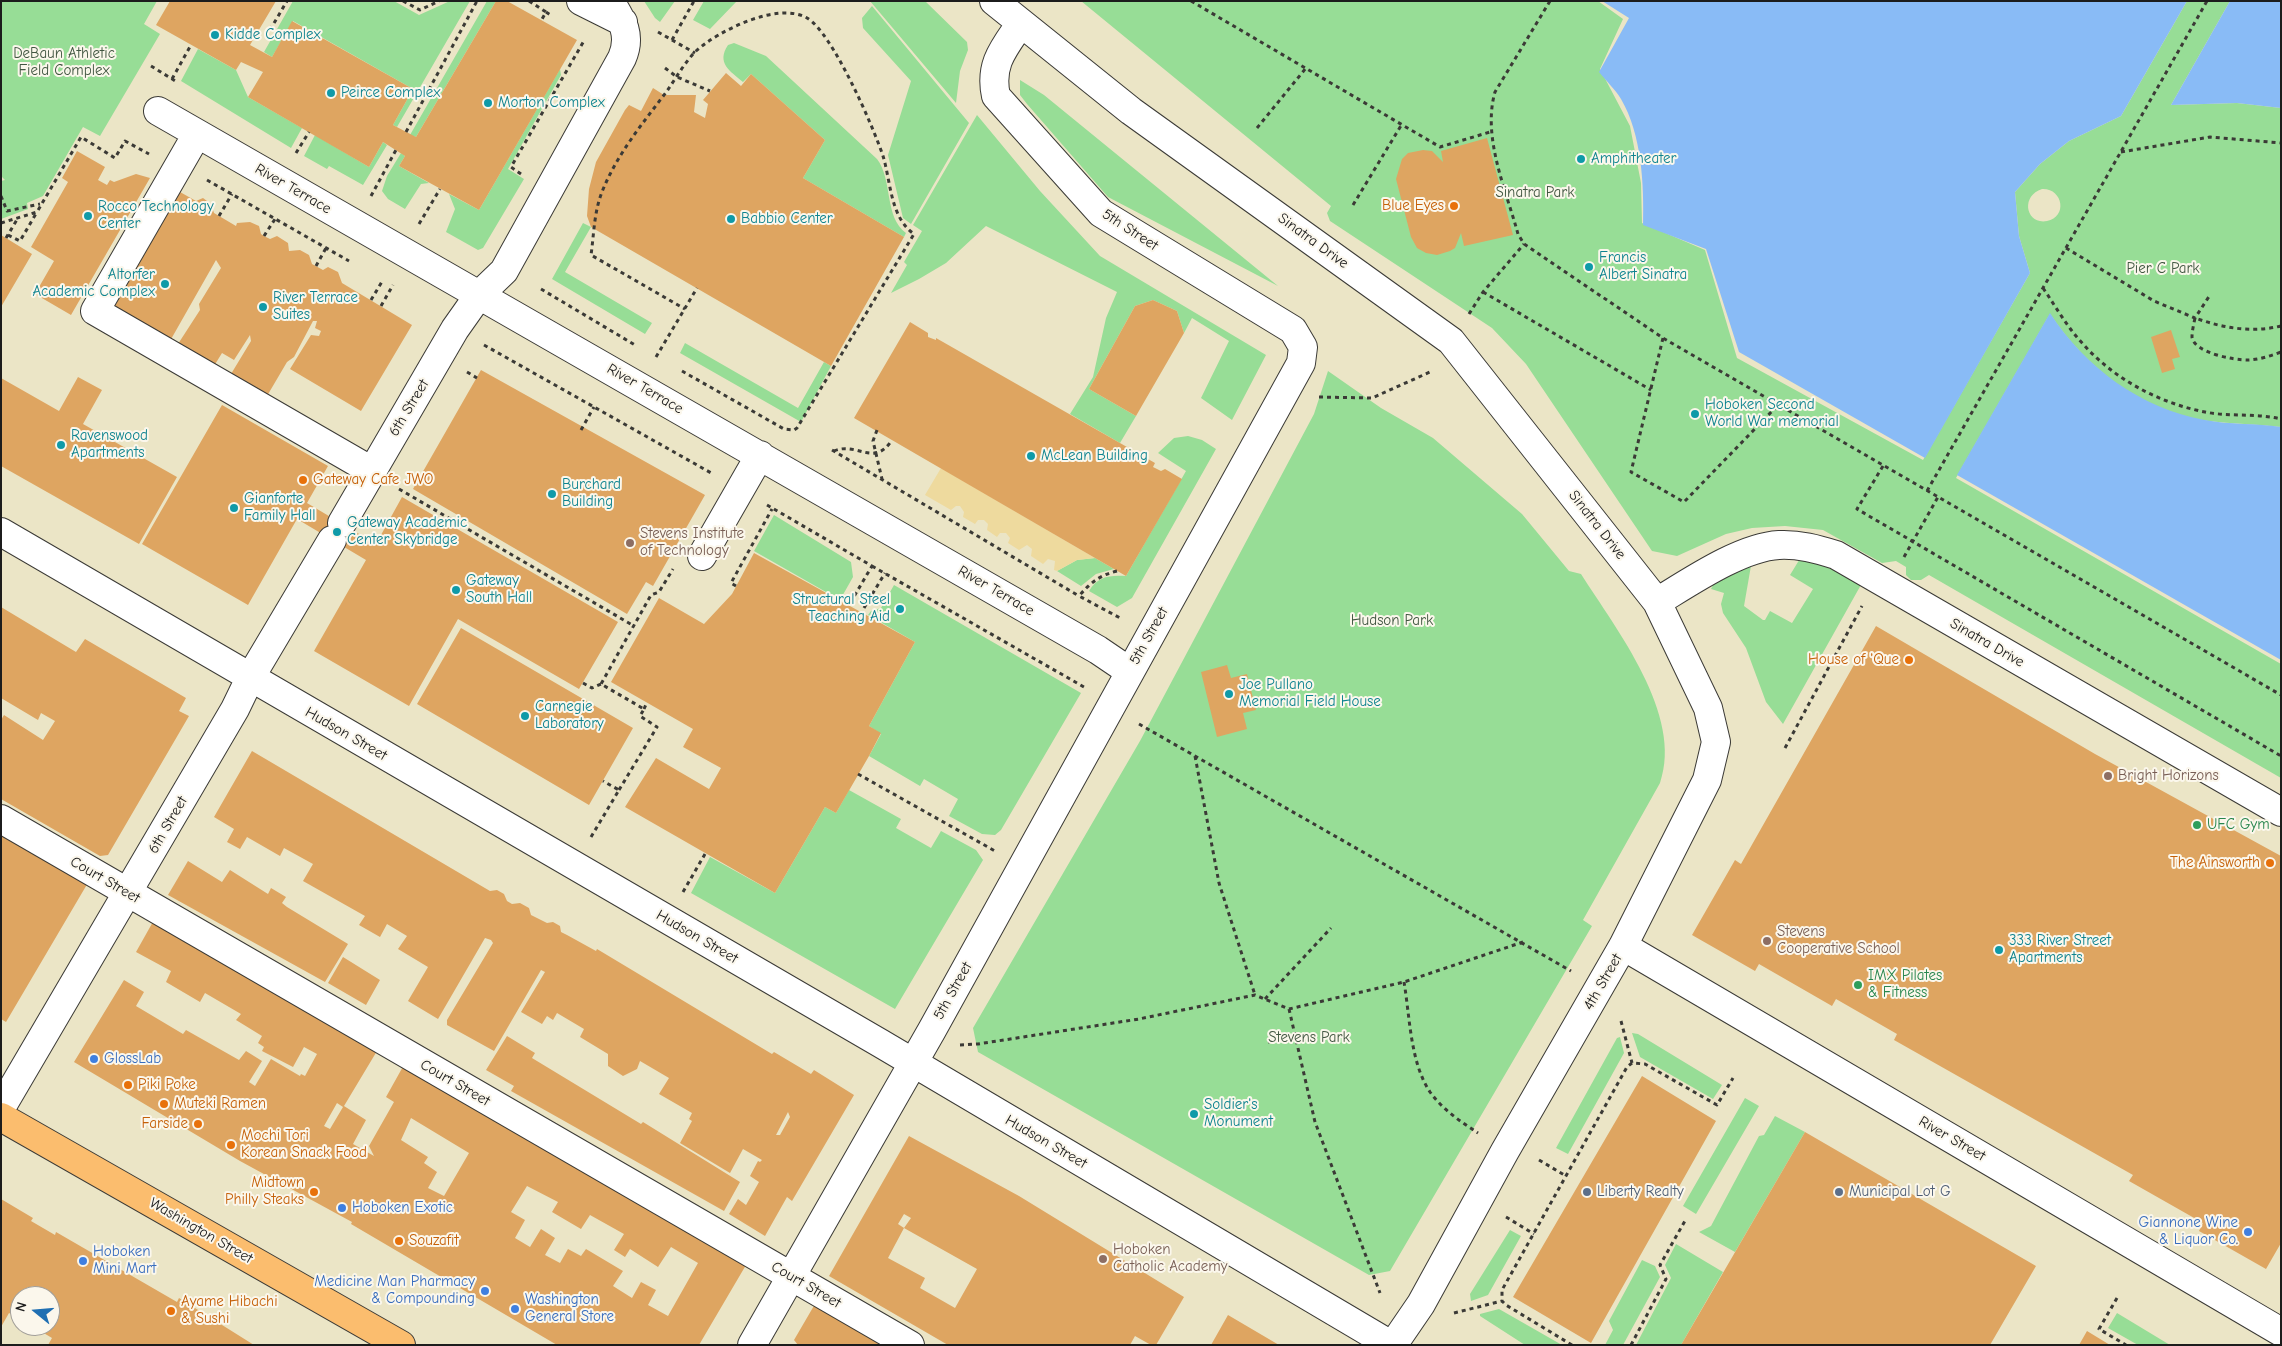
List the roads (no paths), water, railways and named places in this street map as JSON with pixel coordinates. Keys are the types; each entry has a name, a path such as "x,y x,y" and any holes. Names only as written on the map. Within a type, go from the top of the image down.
{"main road":[{"name":"Washington Street","path":"1,1117 401,1345"}],"street":[{"path":"581,1 616,12"},
{"name":"Sinatra Drive","path":"994,1 1131,111 1451,341 1657,602 1713,569 1758,549 1778,545 1798,546 1829,553 2281,812"},
{"name":"6th Street","path":"1,1108 128,894 235,709 250,678 455,330 479,295 504,271 627,47 627,36 616,12"},
{"name":"5th Street","path":"752,1345 913,1062 1301,363 1303,347 1294,330 1101,213 996,96 993,76 998,57 1021,23"},
{"name":"River Terrace","path":"158,111 760,455 1098,650 1129,671"},
{"path":"197,134 181,165 95,312 372,471"},
{"path":"702,556 760,455"},
{"name":"Hudson Street","path":"1,532 913,1062 1392,1345"},
{"name":"4th Street","path":"1392,1345 1421,1304 1505,1151 1623,946 1707,780 1716,742 1708,708 1657,602"},
{"name":"Court Street","path":"1,820 910,1345"},
{"name":"River Street","path":"1623,946 2281,1332"},
{"path":"2273,1345 2281,1332"}],"water":[{"path":"1602,1 2187,1 2121,116 2069,141 2040,164 2015,192 2019,236 2030,273 1925,458 1739,352 1706,249 1643,225 1642,177 1633,128 1621,99 1599,72 1629,18"},
{"path":"2230,1 2281,1 2281,108 2237,103 2171,105"},
{"path":"2050,313 2064,333 2098,368 2117,383 2158,406 2205,420 2281,427 2281,660 1957,475"}],"place":[{"name":"Kidde Complex","path":"215,35"},
{"name":"Peirce Complex","path":"331,93"},
{"name":"Morton Complex","path":"488,103"},
{"name":"Amphitheater","path":"1581,159"},
{"name":"Blue Eyes","path":"1454,206"},
{"name":"Rocco Technology Center","path":"88,216"},
{"name":"Babbio Center","path":"731,219"},
{"name":"Francis Albert Sinatra","path":"1589,267"},
{"name":"Altorfer Academic Complex","path":"165,284"},
{"name":"River Terrace Suites","path":"263,307"},
{"name":"Hoboken Second World War memorial","path":"1695,414"},
{"name":"Ravenswood Apartments","path":"61,445"},
{"name":"McLean Building","path":"1031,456"},
{"name":"Gateway Cafe JWO","path":"303,480"},
{"name":"Burchard Building","path":"552,494"},
{"name":"Gianforte Family Hall","path":"234,508"},
{"name":"Gateway Academic Center Skybridge","path":"337,532"},
{"name":"Stevens Institute of Technology","path":"630,543"},
{"name":"Gateway South Hall","path":"456,590"},
{"name":"Structural Steel Teaching Aid","path":"900,609"},
{"name":"House of 'Que","path":"1909,660"},
{"name":"Joe Pullano Memorial Field House","path":"1229,694"},
{"name":"Carnegie Laboratory","path":"525,716"},
{"name":"Bright Horizons","path":"2108,776"},
{"name":"UFC Gym","path":"2197,825"},
{"name":"The Ainsworth","path":"2270,863"},
{"name":"Stevens Cooperative School","path":"1767,941"},
{"name":"333 River Street Apartments","path":"1999,950"},
{"name":"IMX Pilates & Fitness","path":"1858,985"},
{"name":"GlossLab","path":"94,1059"},
{"name":"Piki Poke","path":"128,1085"},
{"name":"Muteki Ramen","path":"164,1104"},
{"name":"Soldier's Monument","path":"1194,1114"},
{"name":"Farside","path":"198,1124"},
{"name":"Mochi Tori Korean Snack Food","path":"231,1145"},
{"name":"Midtown Philly Steaks","path":"314,1192"},
{"name":"Liberty Realty","path":"1587,1192"},
{"name":"Municipal Lot G","path":"1839,1192"},
{"name":"Hoboken Exotic","path":"342,1208"},
{"name":"Giannone Wine & Liquor Co.","path":"2248,1232"},
{"name":"Souzafit","path":"399,1241"},
{"name":"Hoboken Catholic Academy","path":"1103,1259"},
{"name":"Hoboken Mini Mart","path":"83,1261"},
{"name":"Medicine Man Pharmacy & Compounding","path":"485,1291"},
{"name":"Washington General Store","path":"515,1309"},
{"name":"Ayame Hibachi & Sushi","path":"171,1311"}],"park label":[{"name":"DeBaun Athletic Field Complex","path":"64,62"},
{"name":"Sinatra Park","path":"1535,193"},
{"name":"Pier C Park","path":"2163,269"},
{"name":"Hudson Park","path":"1392,621"},
{"name":"Stevens Park","path":"1309,1038"}]}
